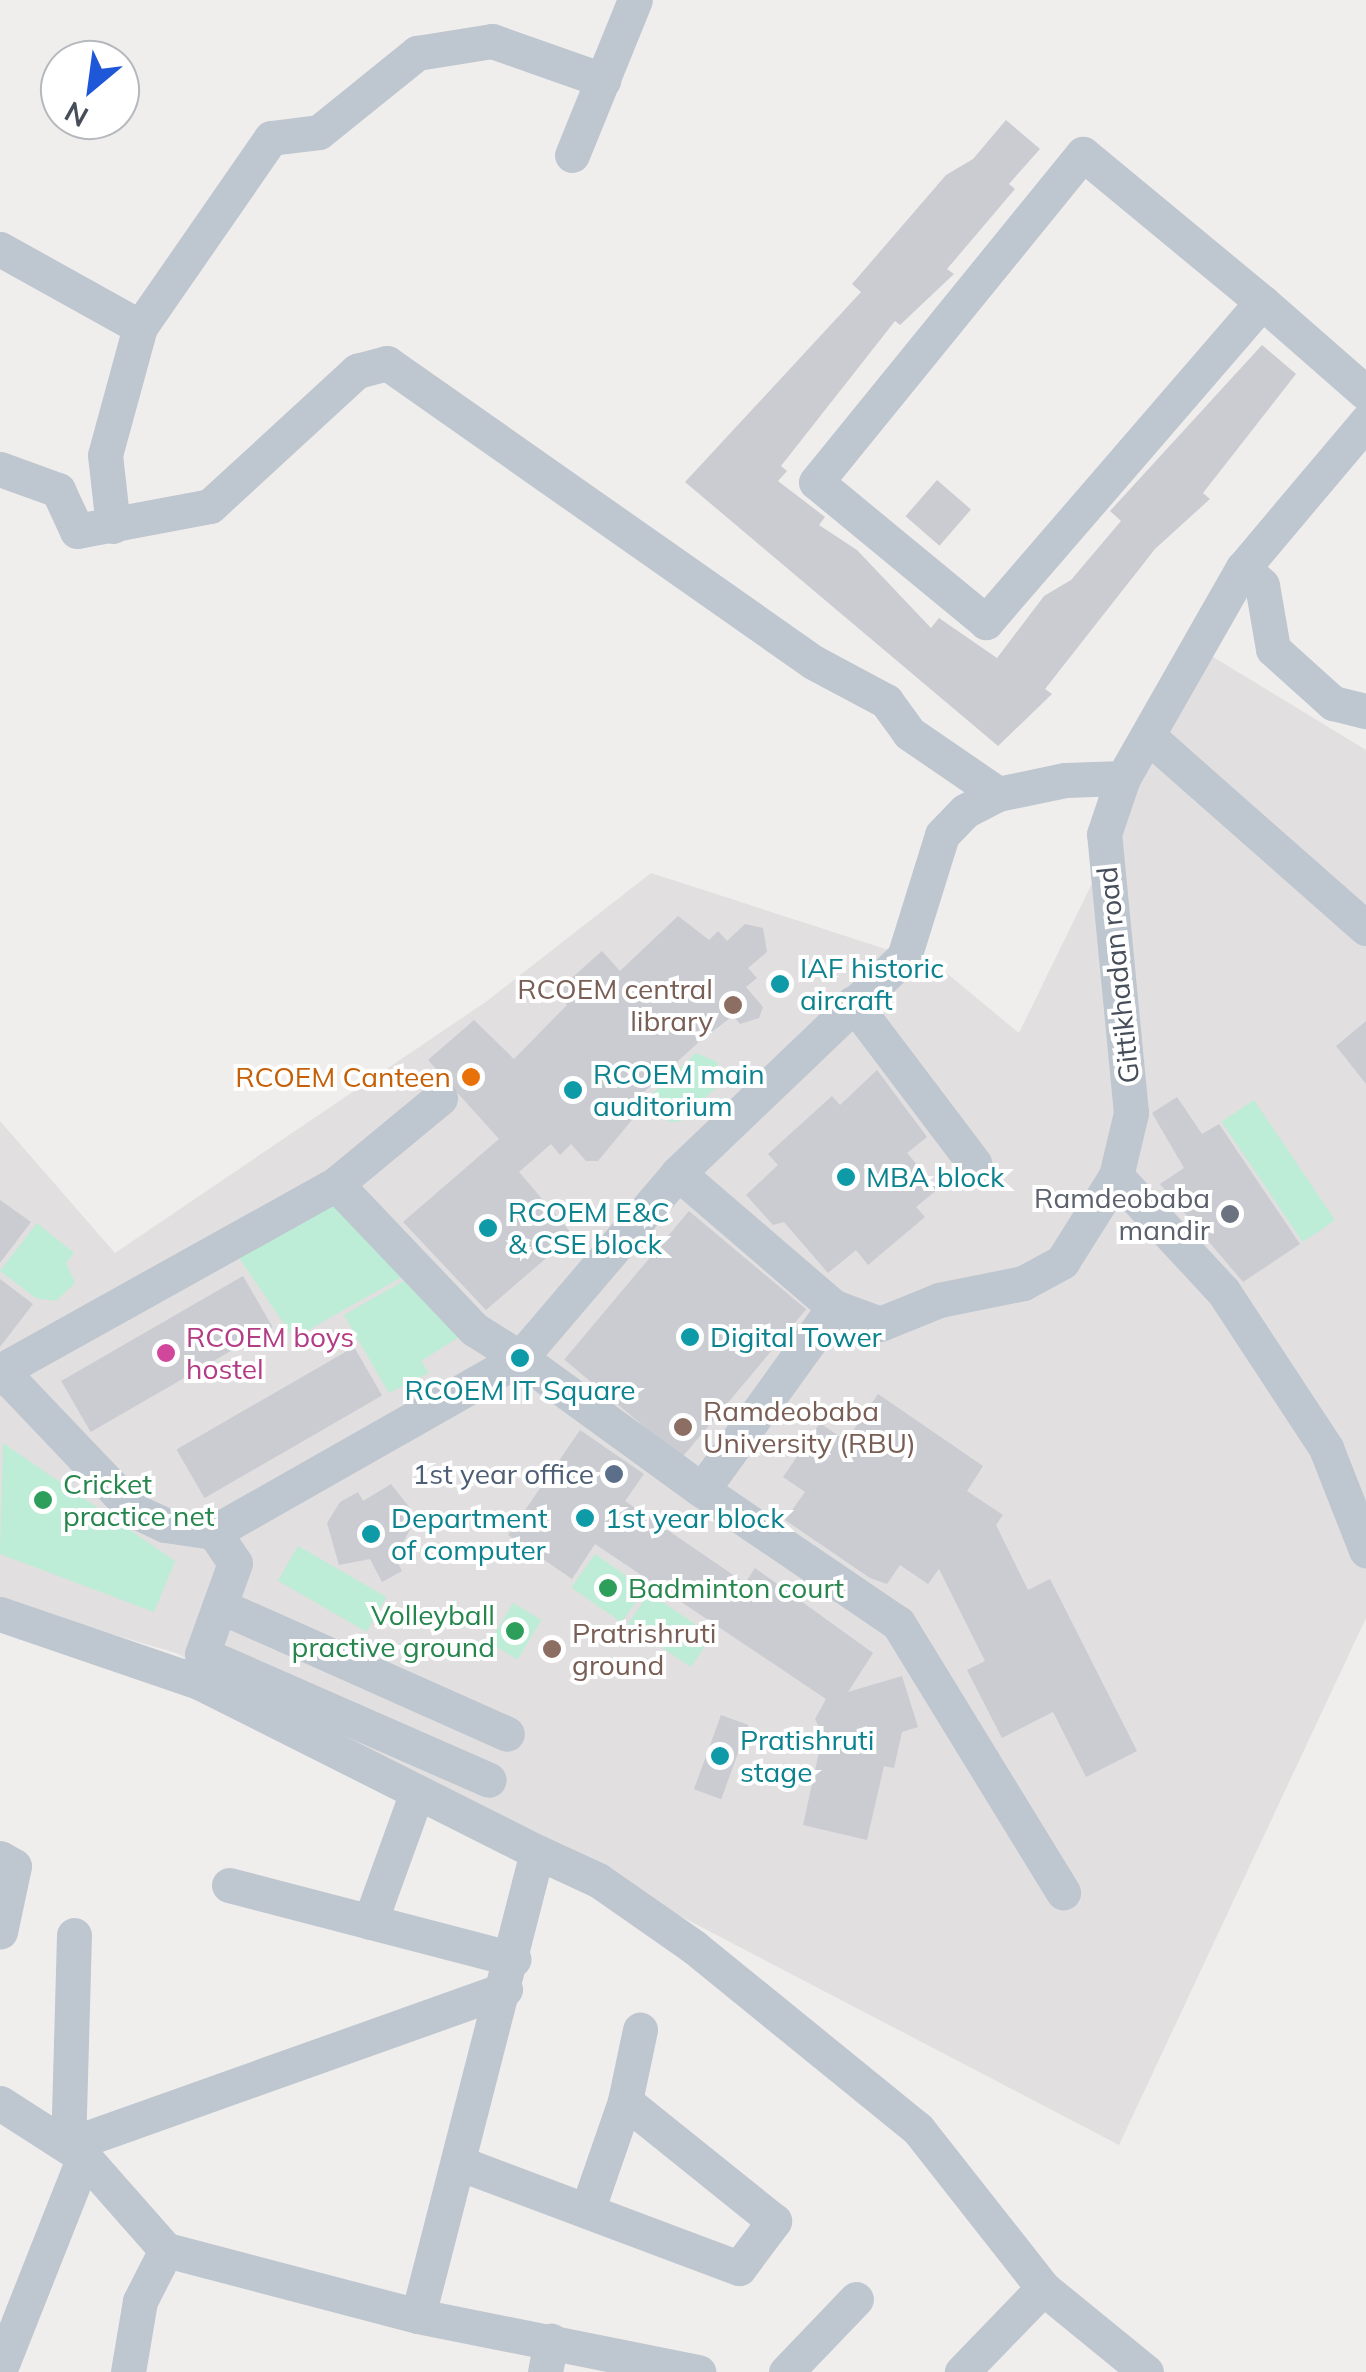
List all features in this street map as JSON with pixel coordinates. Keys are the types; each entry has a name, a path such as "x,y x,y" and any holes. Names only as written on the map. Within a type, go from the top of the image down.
{"street":[{"path":"572,156 635,0"},
{"path":"113,526 105,455 140,327 272,138 319,132 417,53 492,41 603,80"},
{"path":"1262,302 986,622 816,482 1083,154 1262,302 1366,393"},
{"path":"0,249 140,327"},
{"path":"0,469 58,490 77,531 210,506 357,372 387,363 813,662 886,701 909,733 998,794"},
{"name":"Gittikhadan road","path":"834,1308 880,1324 979,1291 1023,1283 1062,1262 1116,1176 1132,1113 1104,834 1122,778 1149,737 1175,678 1244,568 1366,422"},
{"path":"1244,568 1262,585 1273,649 1333,704 1366,710"},
{"path":"1149,737 1366,928"},
{"path":"440,1098 336,1184 11,1365 12,1382 43,1422 135,1511 165,1525 214,1532 520,1358 678,1173 904,956 942,835 998,794 1122,778"},
{"path":"860,996 974,1163"},
{"path":"678,1173 834,1308 702,1490"},
{"path":"1116,1176 1223,1292 1326,1448 1366,1550"},
{"path":"336,1184 474,1329 898,1623 1064,1892"},
{"path":"214,1532 236,1563 202,1654 490,1780"},
{"path":"220,1606 507,1734"},
{"path":"0,1614 199,1682 598,1880 694,1947 918,2129 1043,2288 1146,2372"},
{"path":"370,1922 417,1792"},
{"path":"418,2316 510,1974 538,1852"},
{"path":"0,1858 14,1866 0,1932"},
{"path":"228,1886 370,1922 510,1974"},
{"path":"0,2369 76,2151 74,1935"},
{"path":"76,2151 510,1974"},
{"path":"587,2211 625,2101 640,2030"},
{"path":"458,2163 740,2268 774,2221 625,2101"},
{"path":"0,2103 76,2151 166,2250 418,2316 548,2357 698,2372"},
{"path":"128,2372 140,2301 166,2250"},
{"path":"962,2372 1043,2288"},
{"path":"786,2372 856,2299"}],"shaded area":[{"name":"Ramdeobaba University (RBU)","path":"1205,652 1366,750 1366,1618 1119,2145 176,1653 0,1601 0,1121 115,1253 487,1001 651,873 938,966 1019,1033"}],"green space":[{"path":"696,1053 717,1062 721,1083 679,1122 667,1121 652,1094"},
{"path":"1254,1100 1335,1220 1303,1242 1222,1122"},
{"path":"335,1196 402,1277 294,1338 233,1249"},
{"path":"37,1223 74,1253 66,1263 75,1283 56,1301 36,1298 0,1271"},
{"path":"407,1279 459,1337 421,1361 429,1373 389,1393 344,1315"},
{"name":"Cricket practice net","path":"3,1443 175,1561 154,1612 0,1554"},
{"path":"298,1546 386,1597 366,1632 278,1581"},
{"name":"Badminton court","path":"595,1554 645,1589 621,1623 571,1588"},
{"path":"649,1593 712,1635 691,1667 628,1625"},
{"name":"Volleyball practive ground","path":"513,1603 541,1620 518,1659 489,1642"}],"building":[{"path":"1006,120 1040,149 1009,184 1015,189 947,269 954,274 900,325 895,321 781,466 787,471 778,481 825,517 819,525 857,550 931,628 939,618 997,658 1044,596 1071,580 1121,521 1110,511 1262,345 1296,374 1203,493 1210,499 1155,549 1045,689 1052,694 998,746 685,482 861,292 852,284 946,175 973,159"},
{"path":"937,480 971,510 939,546 906,516"},
{"path":"678,916 709,940 718,931 727,941 745,924 763,928 767,952 748,968 757,978 746,987 763,1007 759,1018 740,1024 733,1016 701,1040 634,1101 641,1109 598,1161 586,1161 571,1144 560,1155 551,1144 519,1172 573,1235 486,1310 403,1222 499,1139 428,1060 474,1020 514,1059 567,1005 556,992 602,951 620,971"},
{"path":"1366,1021 1366,1084 1336,1046"},
{"name":"MBA block","path":"877,1070 927,1137 907,1153 938,1189 916,1207 925,1217 868,1265 856,1250 828,1273 784,1222 773,1225 746,1195 778,1165 768,1154 832,1096 840,1105"},
{"name":"Ramdeobaba mandir","path":"1177,1097 1202,1134 1219,1124 1300,1244 1243,1282 1160,1184 1184,1168 1152,1113"},
{"path":"0,1200 31,1222 0,1263"},
{"name":"Digital Tower","path":"689,1211 806,1309 682,1458 564,1360"},
{"name":"RCOEM boys hostel","path":"243,1276 272,1327 91,1432 61,1381"},
{"path":"0,1279 33,1304 0,1347"},
{"name":"RCOEM boys hostel","path":"354,1347 382,1395 204,1498 176,1450"},
{"path":"878,1394 983,1466 967,1491 1003,1515 996,1525 1028,1590 1050,1579 1137,1751 1086,1777 1053,1712 1002,1738 967,1670 985,1661 939,1569 928,1584 900,1565 887,1584 870,1578 785,1520 805,1492 783,1477 820,1423 846,1441"},
{"path":"580,1430 644,1474 625,1501 745,1583 755,1568 873,1653 848,1692 902,1676 918,1727 902,1732 894,1768 884,1766 867,1840 803,1825 823,1734 815,1719 826,1699 595,1544 572,1579 508,1535"},
{"name":"Department of computer","path":"391,1484 417,1517 395,1557 402,1571 382,1582 370,1559 339,1565 327,1523 340,1502 358,1492 363,1501"},
{"name":"Pratishruti stage","path":"721,1715 748,1725 721,1799 694,1789"}],"place":[{"name":"IAF historic aircraft","path":"780,984"},
{"name":"RCOEM central library","path":"733,1005"},
{"name":"RCOEM Canteen","path":"471,1077"},
{"name":"RCOEM main auditorium","path":"573,1090"},
{"name":"MBA block","path":"846,1177"},
{"name":"Ramdeobaba mandir","path":"1230,1214"},
{"name":"RCOEM E&C & CSE block","path":"488,1228"},
{"name":"Digital Tower","path":"690,1337"},
{"name":"RCOEM boys hostel","path":"166,1353"},
{"name":"RCOEM IT Square","path":"520,1358"},
{"name":"Ramdeobaba University (RBU)","path":"683,1427"},
{"name":"1st year office","path":"614,1474"},
{"name":"Cricket practice net","path":"43,1500"},
{"name":"1st year block","path":"585,1518"},
{"name":"Department of computer","path":"371,1534"},
{"name":"Badminton court","path":"608,1588"},
{"name":"Volleyball practive ground","path":"515,1631"},
{"name":"Pratrishruti ground","path":"552,1649"},
{"name":"Pratishruti stage","path":"720,1756"}]}
